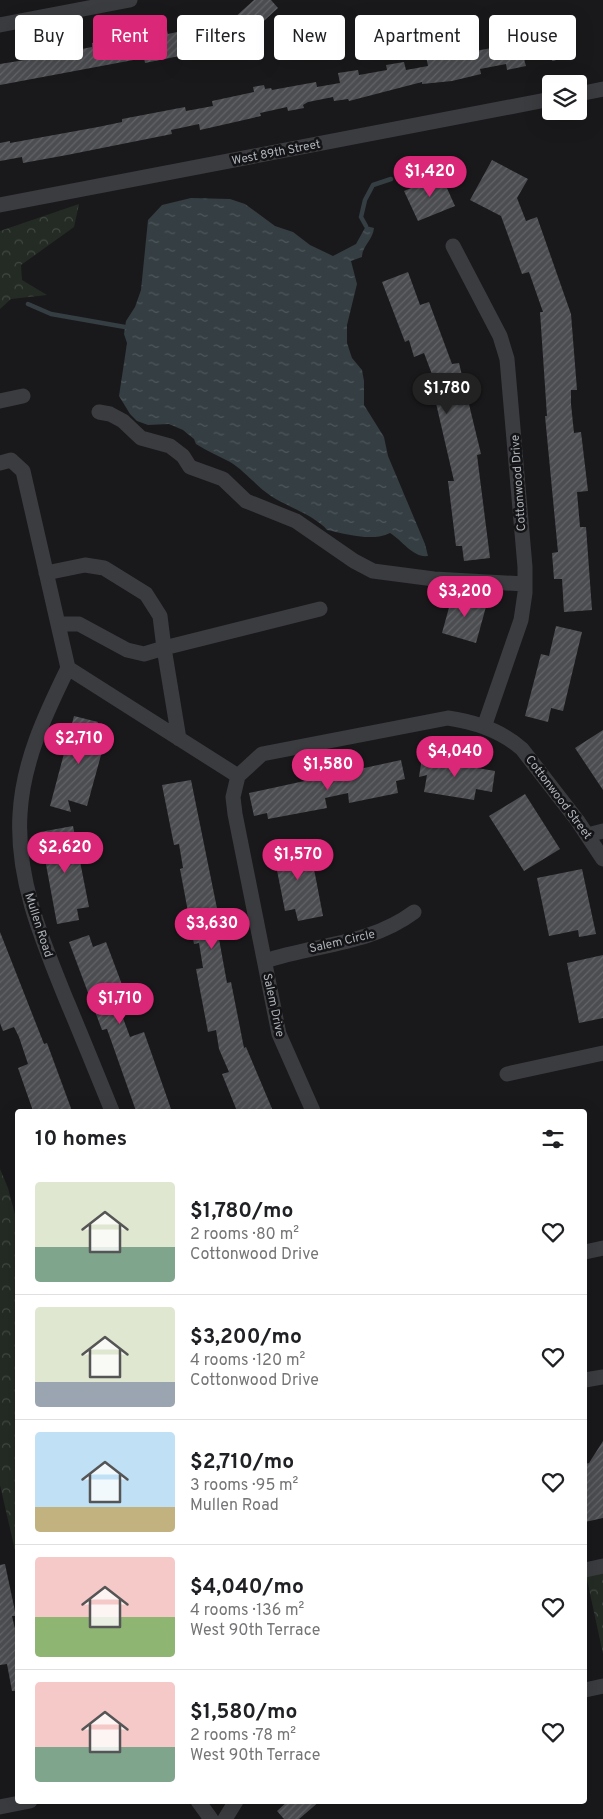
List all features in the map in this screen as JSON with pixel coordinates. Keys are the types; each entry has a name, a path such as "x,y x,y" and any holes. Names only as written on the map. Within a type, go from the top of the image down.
{"street":[{"path":"0,25 130,0"},
{"path":"587,92 603,89"},
{"name":"West 89th Street","path":"0,205 542,101"},
{"name":"Cottonwood Drive","path":"453,246 500,336 508,359 525,584 521,620 484,727"},
{"path":"0,401 23,396"},
{"path":"99,412 110,414 123,421 141,438 170,446 183,456 190,467 223,479 246,501 296,521 354,561 372,571 434,579 525,584"},
{"path":"0,463 11,460 23,471 68,668 238,776"},
{"path":"46,573 85,565 104,568 146,594 160,616 179,739"},
{"path":"58,624 79,624 127,650 144,654 320,609"},
{"name":"Mullen Road","path":"68,668 41,723 27,770 20,814 21,867 50,960 111,1109"},
{"name":"Cottonwood Street","path":"238,776 262,754 448,718 484,727 512,739 522,748 588,835 603,859"},
{"name":"Salem Drive","path":"238,776 233,797 235,814 279,1034 312,1109"},
{"path":"588,835 603,831"},
{"name":"Salem Circle","path":"265,961 286,954 380,933 399,924 414,912"},
{"path":"507,1074 603,1053"},
{"path":"587,1252 603,1248"},
{"path":"587,1380 603,1377"},
{"path":"587,1570 603,1566"},
{"path":"587,1690 603,1686"},
{"path":"0,1807 15,1804"},
{"path":"200,1804 210,1819"},
{"path":"225,1819 234,1804"}],"green space":[{"path":"79,204 74,227 21,265 22,280 47,295 11,299 0,309 0,231"},
{"path":"0,1169 8,1188 15,1215 15,1550 0,1485"},
{"path":"603,1572 603,1654 587,1580 587,1575"}],"water":[{"path":"191,198 230,199 245,204 275,226 293,232 310,245 333,256 356,244 366,226 374,228 372,236 362,253 362,257 351,261 357,284 347,325 347,343 352,358 362,370 364,405 384,437 388,456 425,544 428,556 413,552 390,533 383,536 367,537 327,530 316,520 271,496 230,462 196,444 194,439 183,430 169,424 148,425 137,421 130,414 119,396 127,343 124,334 126,321 135,307 141,290 148,220 162,205"}],"building":[{"path":"254,0 271,0 278,8 264,21 264,15 237,15"},
{"path":"167,30 168,34 177,32 177,56 167,59"},
{"path":"92,43 93,60 133,60 0,85 0,64 25,60 83,60 83,49 92,47"},
{"path":"489,48 489,60 524,60 526,66 507,70 506,64 480,69 481,74 452,81 422,84 422,82 349,101 348,99 334,101 333,97 308,102 303,105 304,108 288,111 287,107 260,113 261,116 200,130 199,124 171,130 172,134 23,163 22,157 0,161 0,143 10,141 10,143 98,127 122,122 122,119 185,107 186,111 213,106 212,101 254,92 253,87 264,85 265,89 271,88 272,90 316,82 317,87 340,83 338,73 358,70 359,75 387,70 386,65 404,62 406,70 428,66 427,60 479,60 479,50"},
{"path":"144,60 160,60 145,63"},
{"path":"492,160 528,179 517,198 526,221 537,217 571,314 577,390 571,390 571,404 574,433 581,432 588,491 577,492 580,527 586,527 592,610 564,612 562,579 554,579 552,553 558,552 545,416 547,416 540,312 543,312 529,272 522,274 501,216 470,200"},
{"path":"441,175 455,206 418,221 404,191"},
{"path":"408,272 420,305 429,302 452,364 459,363 481,454 477,455 490,558 464,561 462,546 456,546 448,481 454,481 432,386 436,385 424,353 414,357 409,340 405,342 382,282"},
{"path":"453,593 487,603 476,643 442,633"},
{"path":"556,626 582,632 563,711 551,708 548,722 525,716 541,654 549,656"},
{"path":"74,716 98,722 95,734 106,737 87,806 68,800 71,812 50,806"},
{"path":"603,730 603,790 575,748"},
{"path":"441,755 466,760 465,766 495,771 492,792 476,789 474,800 424,792 427,775 419,777 422,758 440,761"},
{"path":"401,760 405,779 396,781 398,793 349,803 348,793 325,798 327,808 268,819 267,813 254,816 249,793"},
{"path":"191,780 223,938 219,939 227,983 231,982 244,1048 246,1047 272,1109 236,1109 222,1074 229,1072 219,1049 216,1030 208,1032 196,969 203,968 199,943 194,944 180,869 183,868 179,844 174,845 162,785"},
{"path":"525,794 560,849 524,871 489,816"},
{"path":"73,826 89,907 77,909 79,920 57,924 40,832"},
{"path":"309,843 323,916 298,921 295,909 285,911 273,850"},
{"path":"582,869 596,934 579,937 578,930 549,936 537,878"},
{"path":"0,932 44,1044 47,1043 71,1109 32,1109 18,1068 28,1064 19,1037 14,1027 3,1031 0,1023"},
{"path":"89,935 93,947 106,942 130,1006 120,1010 130,1037 144,1032 171,1109 135,1109 107,1029 102,1030 69,942"},
{"path":"603,955 603,1018 579,1023 567,963"},
{"path":"603,1441 603,1518 587,1522 587,1464"},
{"path":"5,1564 15,1611 15,1616 12,1616 15,1629 15,1691 12,1691 7,1664 0,1665 0,1565"},
{"path":"285,1804 316,1804 299,1819 284,1819 277,1811"}],"waterway":[{"path":"366,226 361,217 365,200 373,185 391,179"},
{"path":"28,304 51,314 125,327"}]}
